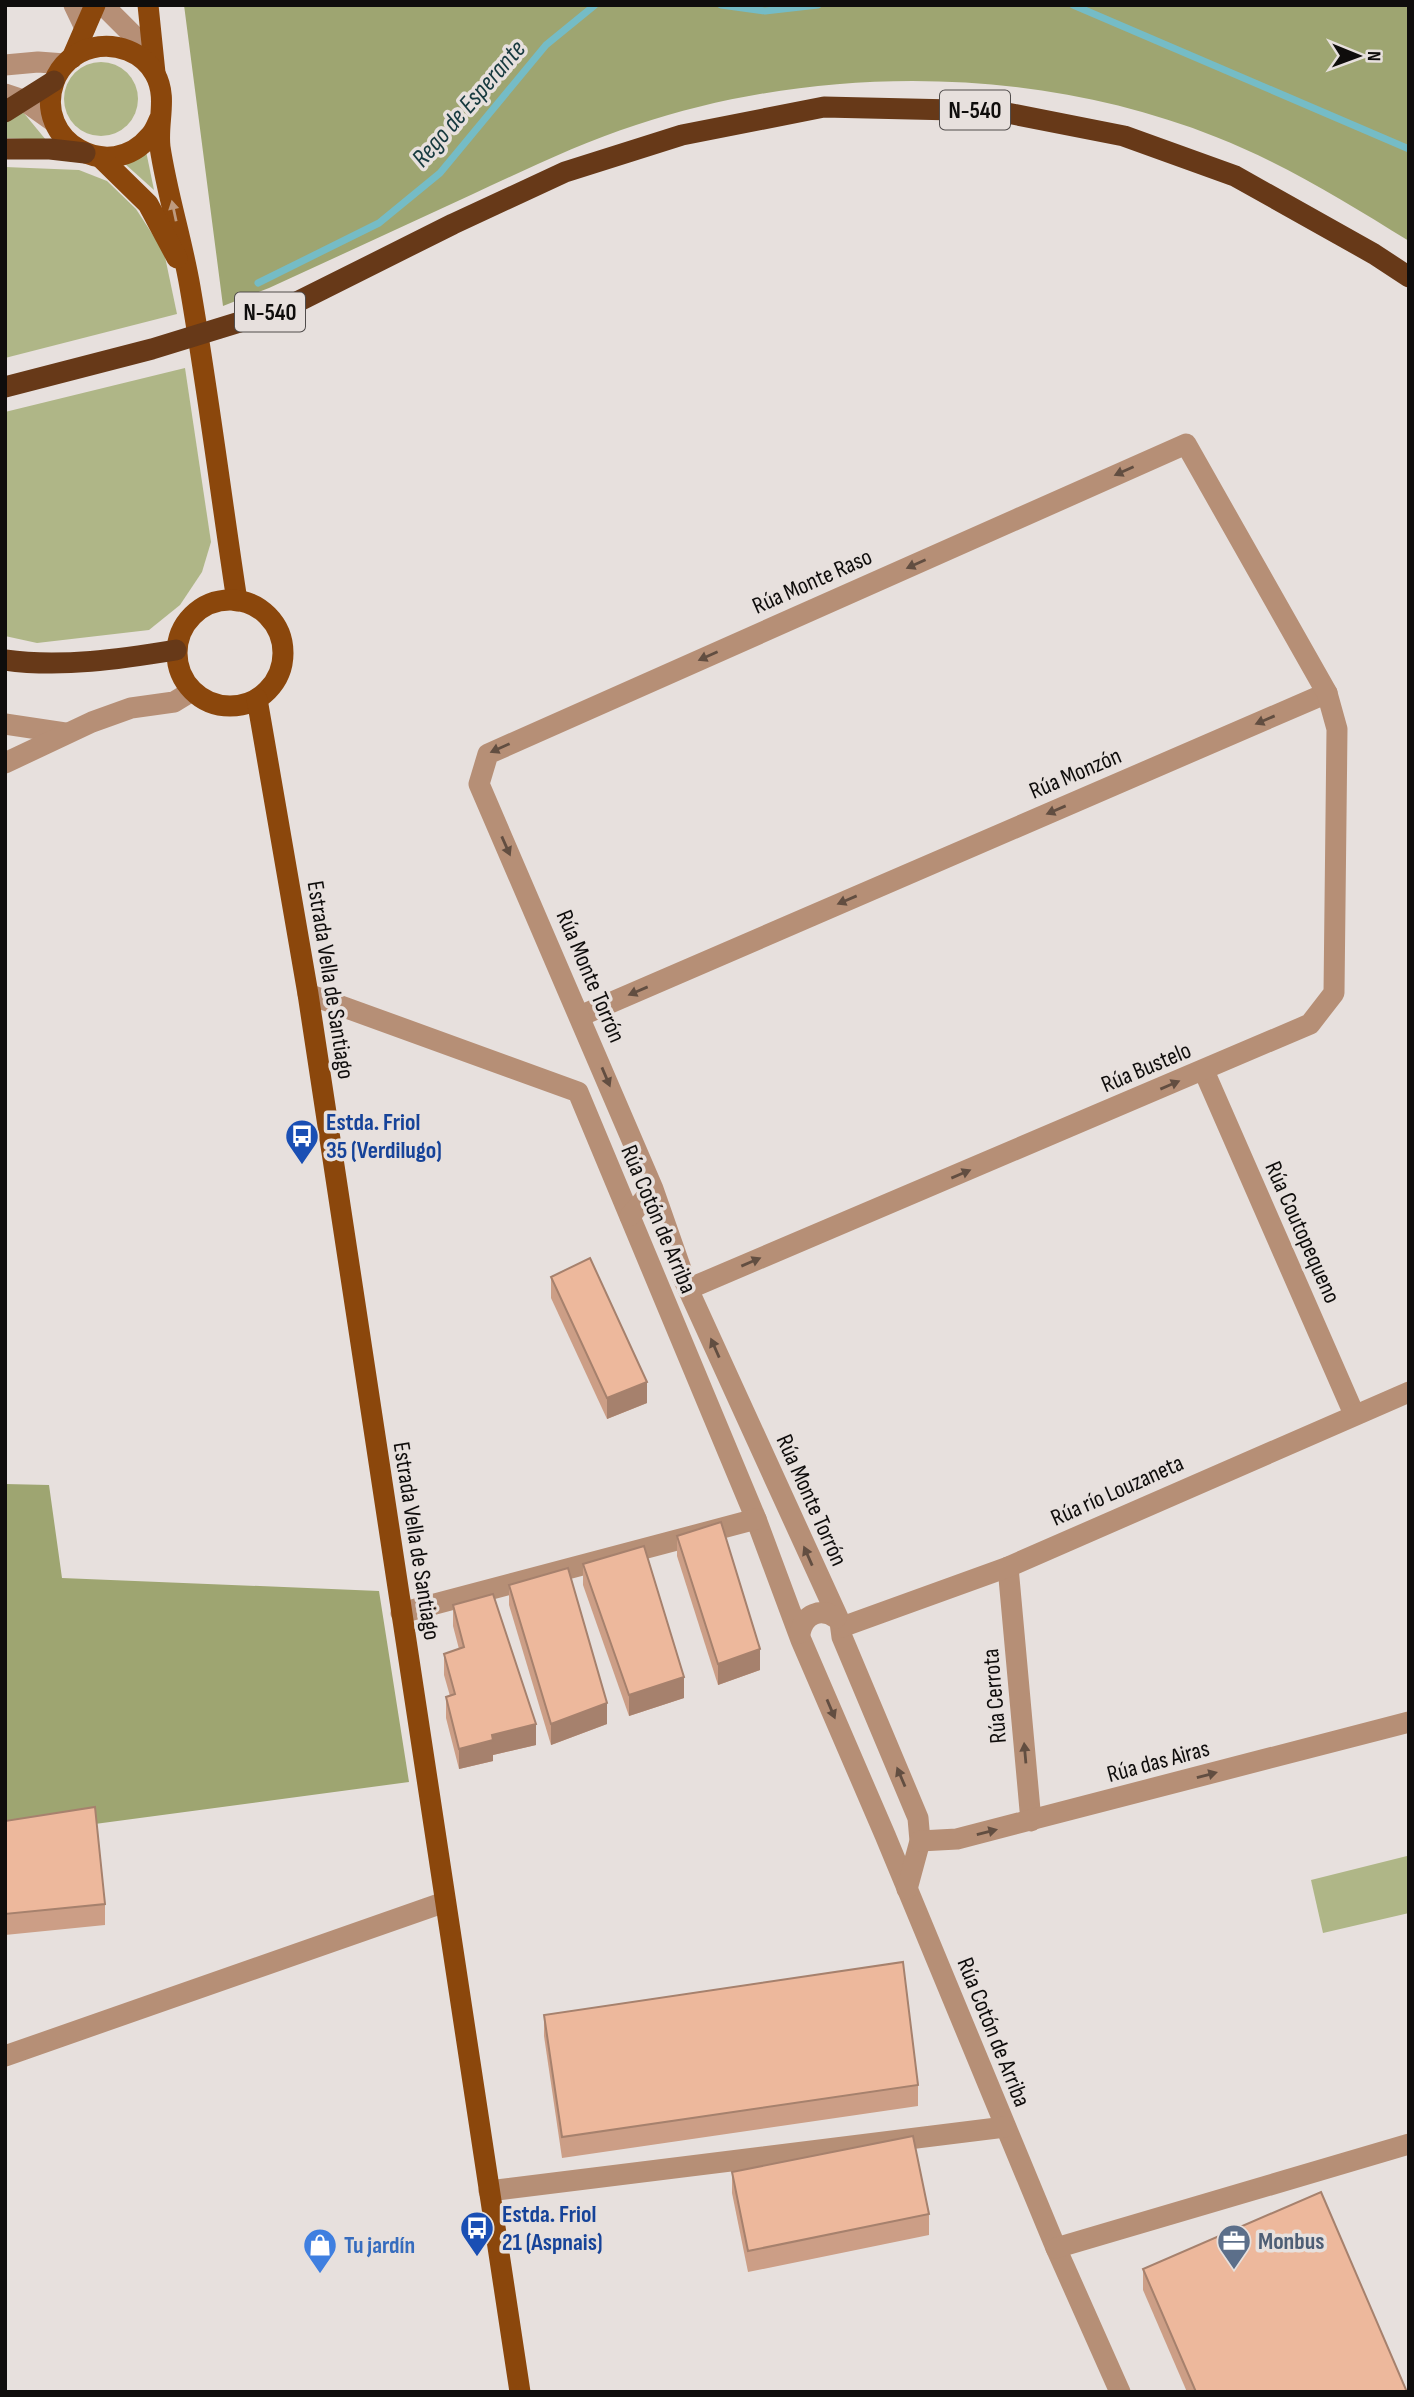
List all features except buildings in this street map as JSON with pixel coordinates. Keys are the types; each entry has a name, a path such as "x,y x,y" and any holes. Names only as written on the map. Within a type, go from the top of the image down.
{"highway":[{"path":"11,102 64,68"},
{"name":"N-540","path":"5,387 152,349 285,308 453,224 565,172 682,135 824,107 997,111 1124,136 1235,176 1374,254 1409,277"},
{"path":"5,149 50,149 93,155"},
{"path":"5,660 35,664 176,650"}],"main road":[{"path":"95,5 64,68 51,108 54,121 61,135 72,146 93,155 148,204 188,277"},
{"path":"148,5 149,66"},
{"path":"64,68 85,50 116,46 131,51 149,66 161,87 163,102 160,145 188,277 237,601"},
{"path":"93,155 120,156 138,148 152,135 160,118"},
{"path":"215,601 237,601 248,602 262,610 273,621 283,650 282,666 266,693 238,706 223,706 206,701 192,691 177,665 176,650 180,634 188,620 200,608 215,601"},
{"name":"Estrada Vella de Santiago","path":"257,699 308,994 520,2392"}],"street":[{"path":"74,5 85,27"},
{"path":"103,5 136,38 149,66"},
{"path":"5,65 38,62 64,68"},
{"path":"11,102 54,121"},
{"name":"Rúa Monte Raso","path":"479,783 488,754 1186,443 1327,693"},
{"path":"5,763 65,733 131,708 174,702 192,691"},
{"name":"Rúa Monzón","path":"580,1016 1327,693"},
{"name":"Rúa Bustelo","path":"688,1289 1310,1024 1334,993 1337,729 1327,693"},
{"path":"5,724 65,733"},
{"name":"Rúa Monte Torrón","path":"479,783 653,1189 688,1289"},
{"name":"Rúa Cotón de Arriba","path":"308,994 579,1092 1005,2127 1120,2392"},
{"name":"Rúa Coutopequeno","path":"1204,1071 1354,1414"},
{"path":"630,1216 653,1189"},
{"name":"Rúa Monte Torrón","path":"630,1216 657,1226 840,1627 918,1818 918,1848 907,1889"},
{"name":"Rúa río Louzaneta","path":"840,1627 1008,1567 1409,1392"},
{"path":"401,1613 756,1519"},
{"name":"Rúa Cerrota","path":"1008,1567 1031,1821"},
{"path":"824,1612 840,1627 840,1644 830,1653 816,1654 802,1639 802,1626 810,1615 824,1612"},
{"name":"Rúa das Airas","path":"918,1848 1409,1722"},
{"path":"885,1835 907,1836 918,1818"},
{"path":"885,1835 918,1848"},
{"path":"5,2056 445,1902"},
{"path":"489,2191 1005,2127"},
{"path":"1056,2248 1409,2144"}],"green space":[{"path":"184,5 1409,5 1409,241 1291,171 1216,137 1147,113 1075,96 1001,85 927,81 853,83 779,91 706,105 615,132 554,157 269,288 223,306"},
{"path":"101,62 122,68 132,78 138,99 132,120 122,130 101,136 80,130 70,120 64,99 70,78 80,68"},
{"path":"23,112 46,140 5,138 5,123"},
{"path":"146,151 154,190 124,163"},
{"path":"5,167 79,170 107,181 136,209 164,252 177,314 5,358"},
{"path":"185,368 211,542 202,572 180,605 149,630 37,643 5,636 5,412"},
{"path":"5,1484 49,1485 62,1578 379,1591 409,1782 5,1836"},
{"path":"1407,1856 1409,1913 1323,1933 1311,1880"}],"waterway":[{"name":"Rego de Esperante","path":"258,283 379,223 440,173 546,45 595,5"},
{"path":"721,5 765,11 818,5"},
{"path":"1073,5 1409,149"}],"place":[{"name":"Estda. Friol 35 (Verdilugo)","path":"302,1166"},
{"name":"Estda. Friol 21 (Aspnais)","path":"477,2258"},
{"name":"Monbus","path":"1234,2271"},
{"name":"Tu jardín","path":"320,2275"}]}
